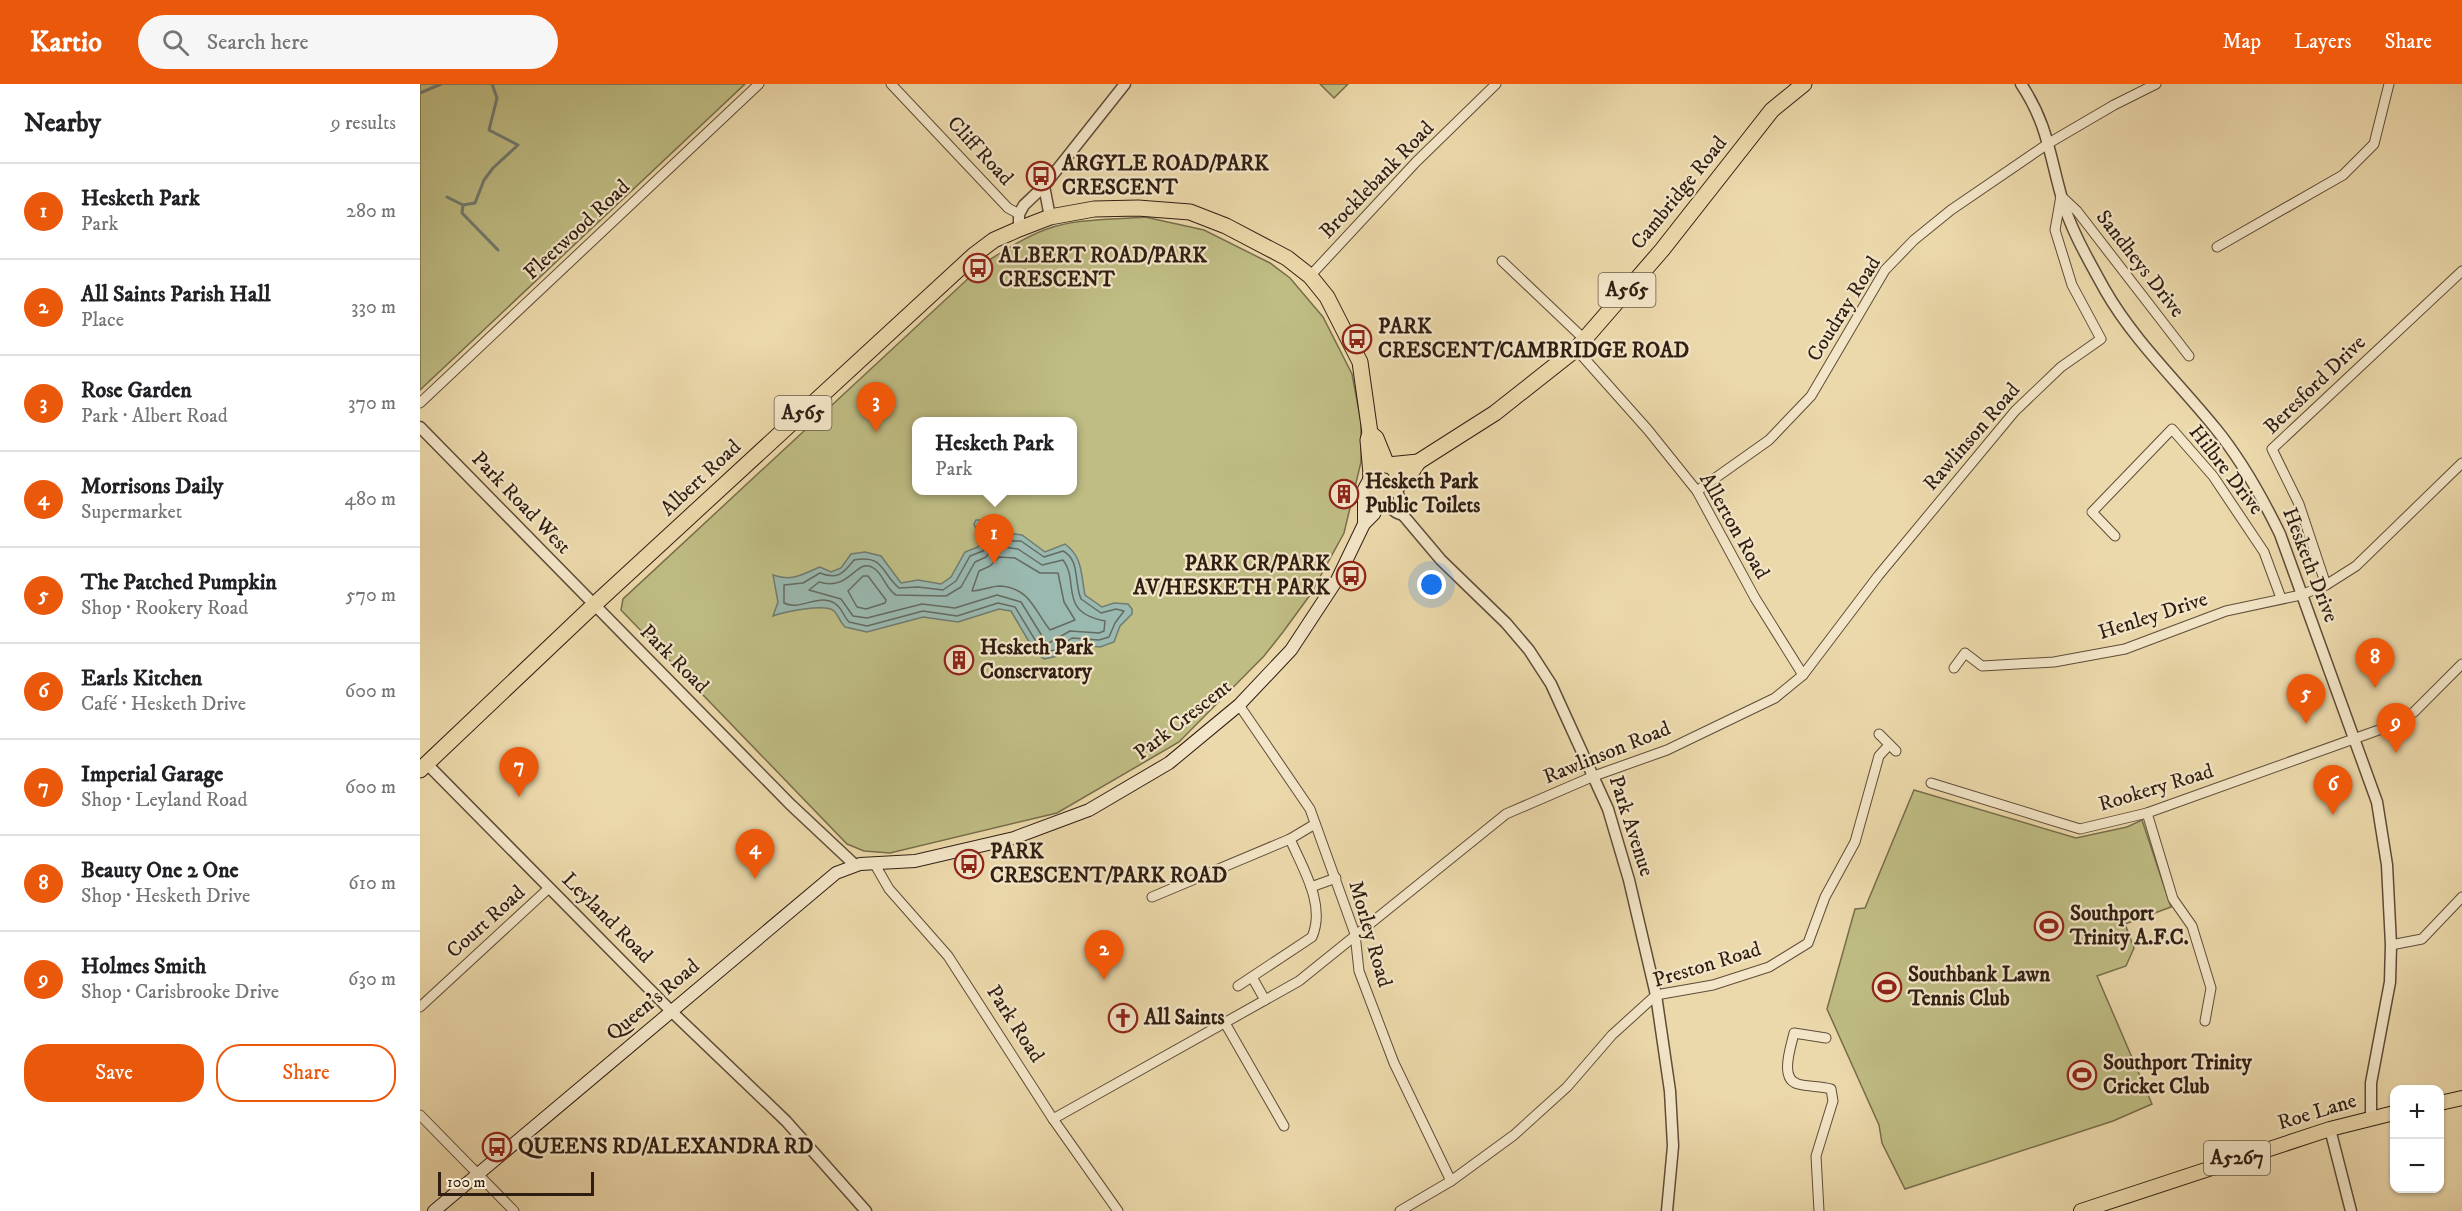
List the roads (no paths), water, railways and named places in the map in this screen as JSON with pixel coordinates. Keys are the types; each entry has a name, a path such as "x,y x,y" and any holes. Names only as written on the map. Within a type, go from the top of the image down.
{"highway":[{"name":"Cambridge Road","path":"1387,465 1418,462 1496,413 1580,344 1662,250 1772,110 1804,84"},
{"name":"Park Crescent","path":"1019,221 1094,209 1138,208 1190,212 1258,242 1310,276 1327,297 1360,362 1370,432 1368,440 1370,476"},
{"name":"Albert Road","path":"422,763 974,255 1019,221"},
{"name":"Park Crescent","path":"1370,432 1376,438 1387,465"},
{"name":"Cambridge Road","path":"1390,488 1413,471 1418,462"},
{"name":"A565","path":"1370,476 1378,465 1387,465 1397,472 1390,488"},
{"path":"1370,476 1373,486 1390,488"}],"main road":[{"name":"Park Crescent","path":"1364,524 1364,489 1370,476"},
{"name":"Park Crescent","path":"915,861 1014,838 1089,810 1169,763 1239,705 1292,650 1337,580 1364,524 1374,514 1390,488"},
{"name":"Queen's Road","path":"434,1211 826,880 844,868 874,863 915,861"},
{"path":"2444,1102 2462,1098"},
{"name":"Roe Lane","path":"2081,1211 2330,1129 2390,1114"}],"street":[{"name":"Fleetwood Road","path":"420,402 759,84"},
{"name":"Cliff Road","path":"891,84 1019,221"},
{"path":"1019,221 1031,196 1044,186 1125,84"},
{"name":"Brocklebank Road","path":"1310,276 1416,162 1496,84"},
{"name":"Hesketh Drive","path":"2021,84 2041,119 2061,196 2106,292 2138,337 2217,430 2264,500 2280,534 2377,802 2387,866 2391,945 2390,982 2371,1083 2371,1118"},
{"name":"Coudray Road","path":"1697,491 1769,440 1811,396 1885,270 1914,240 1951,210 2049,144 2114,105 2156,84"},
{"path":"2217,247 2343,176 2374,144 2389,84"},
{"path":"1044,186 1050,217"},
{"name":"Rawlinson Road","path":"1053,1119 1299,981 1506,814 1594,776 1667,750 1742,715 1775,698 1803,675 1878,576 2015,411 2061,367 2101,339 2072,285 2055,230 2061,196"},
{"name":"Sandheys Drive","path":"2061,196 2077,212 2189,356"},
{"name":"Allerton Road","path":"1502,261 1580,344 1697,491 1755,598 1803,675"},
{"name":"Beresford Drive","path":"2326,585 2299,504 2272,449 2462,271"},
{"name":"Park Road West","path":"420,427 594,606"},
{"name":"Hilbre Drive","path":"2115,536 2092,512 2172,429 2213,476 2264,552 2281,598"},
{"name":"Henley Drive","path":"1954,668 1965,653 1982,666 2054,662 2125,649 2226,611 2301,595 2326,585 2356,566 2462,463"},
{"name":"Park Avenue","path":"1390,488 1402,515 1441,560 1506,623 1529,650 1551,684 1608,809 1626,870 1656,995 1670,1091 1673,1146 1667,1211"},
{"name":"Park Road","path":"594,606 855,866"},
{"name":"Rookery Road","path":"1931,783 2080,829 2147,813 2387,727 2414,712 2462,664"},
{"name":"Morley Road","path":"1239,705 1310,809 1355,934 1359,971 1394,1063 1451,1181"},
{"name":"Preston Road","path":"1400,1211 1451,1181 1514,1136 1567,1087 1612,1035 1656,995 1713,985 1769,967 1808,943 1826,897 1854,842 1879,756 1893,748 1879,734"},
{"name":"Leyland Road","path":"422,763 671,1011 786,1121 866,1211"},
{"path":"2147,813 2173,899 2192,926 2211,988 2205,1021"},
{"path":"1152,897 1290,839 1316,824"},
{"path":"1238,986 1312,937 1317,926 1317,911 1311,887 1290,839"},
{"name":"Park Road","path":"874,863 889,889 948,956 1053,1119 1118,1211"},
{"path":"1311,887 1336,878"},
{"name":"Court Road","path":"420,1007 549,888"},
{"path":"2391,945 2422,939 2462,897"},
{"path":"1252,977 1265,1000"},
{"path":"1225,1023 1284,1126"},
{"path":"1819,1211 1816,1156 1833,1101 1831,1089 1797,1084 1790,1079 1787,1069 1794,1033 1826,1038"},
{"path":"420,1115 514,1211"},
{"path":"2330,1129 2351,1211"}],"water":[{"path":"976,520 984,520 994,531 1022,535 1045,552 1065,544 1071,549 1080,567 1085,595 1102,607 1114,603 1128,604 1132,609 1132,614 1120,626 1114,642 1100,647 1073,644 1058,656 1044,659 1035,652 1011,611 999,609 958,622 923,617 867,632 845,627 834,611 829,609 804,609 773,616 778,602 773,575 792,577 820,567 831,572 841,568 851,554 865,552 881,556 901,583 918,580 941,584 951,577 965,552 978,547 981,542 974,524"}],"waterway":[{"path":"420,93 441,84"},
{"path":"447,197 463,205 475,203 484,180 493,168 518,145 489,130 497,98 492,84"},
{"path":"463,205 462,213 498,250"}],"place":[{"name":"ARGYLE ROAD/PARK CRESCENT","path":"1041,176"},
{"name":"ALBERT ROAD/PARK CRESCENT","path":"978,268"},
{"name":"PARK CRESCENT/CAMBRIDGE ROAD","path":"1357,339"},
{"name":"Rose Garden","path":"876,432"},
{"name":"Hesketh Park Public Toilets","path":"1344,494"},
{"name":"Hesketh Park","path":"994,564"},
{"name":"PARK CR/PARK AV/HESKETH PARK","path":"1351,576"},
{"name":"Hesketh Park Conservatory","path":"959,660"},
{"name":"Beauty One 2 One","path":"2375,688"},
{"name":"The Patched Pumpkin","path":"2306,724"},
{"name":"Holmes Smith","path":"2396,753"},
{"name":"Imperial Garage","path":"519,797"},
{"name":"Earls Kitchen","path":"2333,815"},
{"name":"PARK CRESCENT/PARK ROAD","path":"969,864"},
{"name":"Morrisons Daily","path":"755,879"},
{"name":"Southport Trinity A.F.C.","path":"2049,926"},
{"name":"All Saints Parish Hall","path":"1104,980"},
{"name":"Southbank Lawn Tennis Club","path":"1887,987"},
{"name":"All Saints","path":"1123,1018"},
{"name":"Southport Trinity Cricket Club","path":"2082,1075"},
{"name":"QUEENS RD/ALEXANDRA RD","path":"497,1147"}]}
